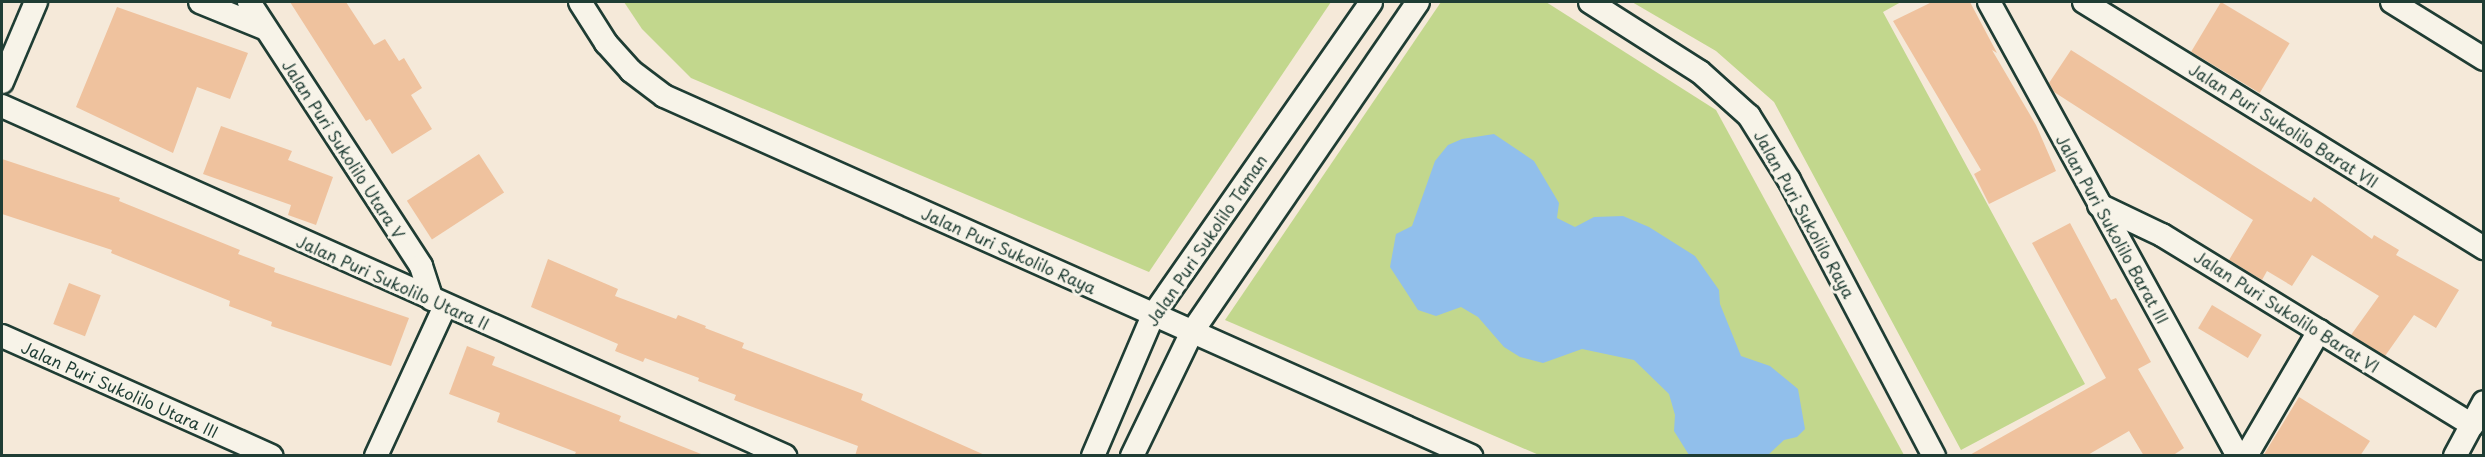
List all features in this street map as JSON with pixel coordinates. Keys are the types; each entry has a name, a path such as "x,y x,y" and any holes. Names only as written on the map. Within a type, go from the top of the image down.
{"street":[{"path":"2,82 36,2"},
{"path":"200,2 266,29"},
{"name":"Jalan Puri Sukolilo Utara V","path":"249,2 421,266 438,303"},
{"name":"Jalan Puri Sukolilo Raya","path":"580,2 606,43 631,71 664,96 1471,456"},
{"name":"Jalan Puri Sukolilo Taman","path":"1093,456 1153,315 1371,2"},
{"path":"1104,430 1135,451 1192,332 1313,151 1418,2"},
{"name":"Jalan Puri Sukolilo Raya","path":"1590,2 1700,72 1749,116 1789,180 1934,456"},
{"name":"Jalan Puri Sukolilo Barat III","path":"1989,2 2238,456"},
{"name":"Jalan Puri Sukolilo Barat VII","path":"2084,2 2484,248"},
{"path":"2392,2 2484,58"},
{"name":"Jalan Puri Sukolilo Utara II","path":"2,106 438,303 785,456"},
{"path":"1282,127 1313,151"},
{"name":"Jalan Puri Sukolilo Barat VI","path":"2099,205 2142,223 2472,424"},
{"path":"376,456 438,303"},
{"path":"2246,456 2319,331"},
{"name":"Jalan Puri Sukolilo Utara III","path":"2,336 271,456"},
{"path":"2455,456 2484,402"}],"green space":[{"path":"624,2 1331,2 1149,272 691,78 642,29"},
{"path":"1441,2 1546,2 1716,110 1904,455 1539,455 1225,320"},
{"path":"1632,2 1901,2 1883,12 2085,384 1961,450 1774,102 1716,51"}],"water":[{"path":"1494,134 1534,161 1559,203 1557,218 1575,227 1594,217 1623,216 1649,227 1695,256 1719,290 1720,304 1741,356 1770,366 1798,389 1805,429 1797,437 1784,440 1768,455 1689,455 1674,431 1675,415 1669,394 1634,360 1582,349 1543,363 1520,357 1504,347 1478,317 1461,307 1436,316 1418,310 1390,267 1396,234 1412,226 1435,161 1448,145 1462,139"}],"building":[{"path":"290,2 346,2 374,45 385,39 399,61 404,58 422,88 411,95 432,129 392,154 370,119 366,121"},
{"path":"1932,2 1970,2 1997,53 1992,50 2036,125 2056,171 1989,204 1974,174 1981,170 1893,21"},
{"path":"2221,2 2290,43 2260,93 2191,52"},
{"path":"117,7 248,53 230,99 197,87 173,153 76,107"},
{"path":"2071,50 2311,202 2314,197 2372,239 2374,235 2399,250 2396,255 2459,290 2436,328 2414,315 2385,356 2351,335 2379,296 2312,255 2292,286 2267,271 2262,280 2229,260 2253,220 2054,92 2049,83"},
{"path":"221,126 292,151 288,160 333,177 316,225 288,215 291,205 203,174"},
{"path":"479,154 504,193 432,239 407,201"},
{"path":"2,159 120,198 119,201 240,250 238,254 275,268 274,272 409,318 391,366 271,326 272,322 229,306 230,301 111,253 112,250 2,214"},
{"path":"2070,223 2111,300 2116,298 2151,362 2138,369 2184,448 2172,456 2144,456 2129,431 2086,456 1968,456 2106,378 2032,243"},
{"path":"548,259 618,289 615,296 676,319 678,315 706,326 705,328 744,343 742,348 863,394 861,400 987,456 855,456 858,446 734,400 736,395 698,381 699,378 645,358 643,362 615,351 618,344 531,307"},
{"path":"69,283 101,295 85,336 53,324"},
{"path":"2212,305 2262,335 2248,358 2198,328"},
{"path":"467,346 495,357 492,365 621,416 619,421 706,456 574,456 576,452 497,422 500,413 449,394"},
{"path":"2299,397 2370,441 2360,456 2263,456"}]}
